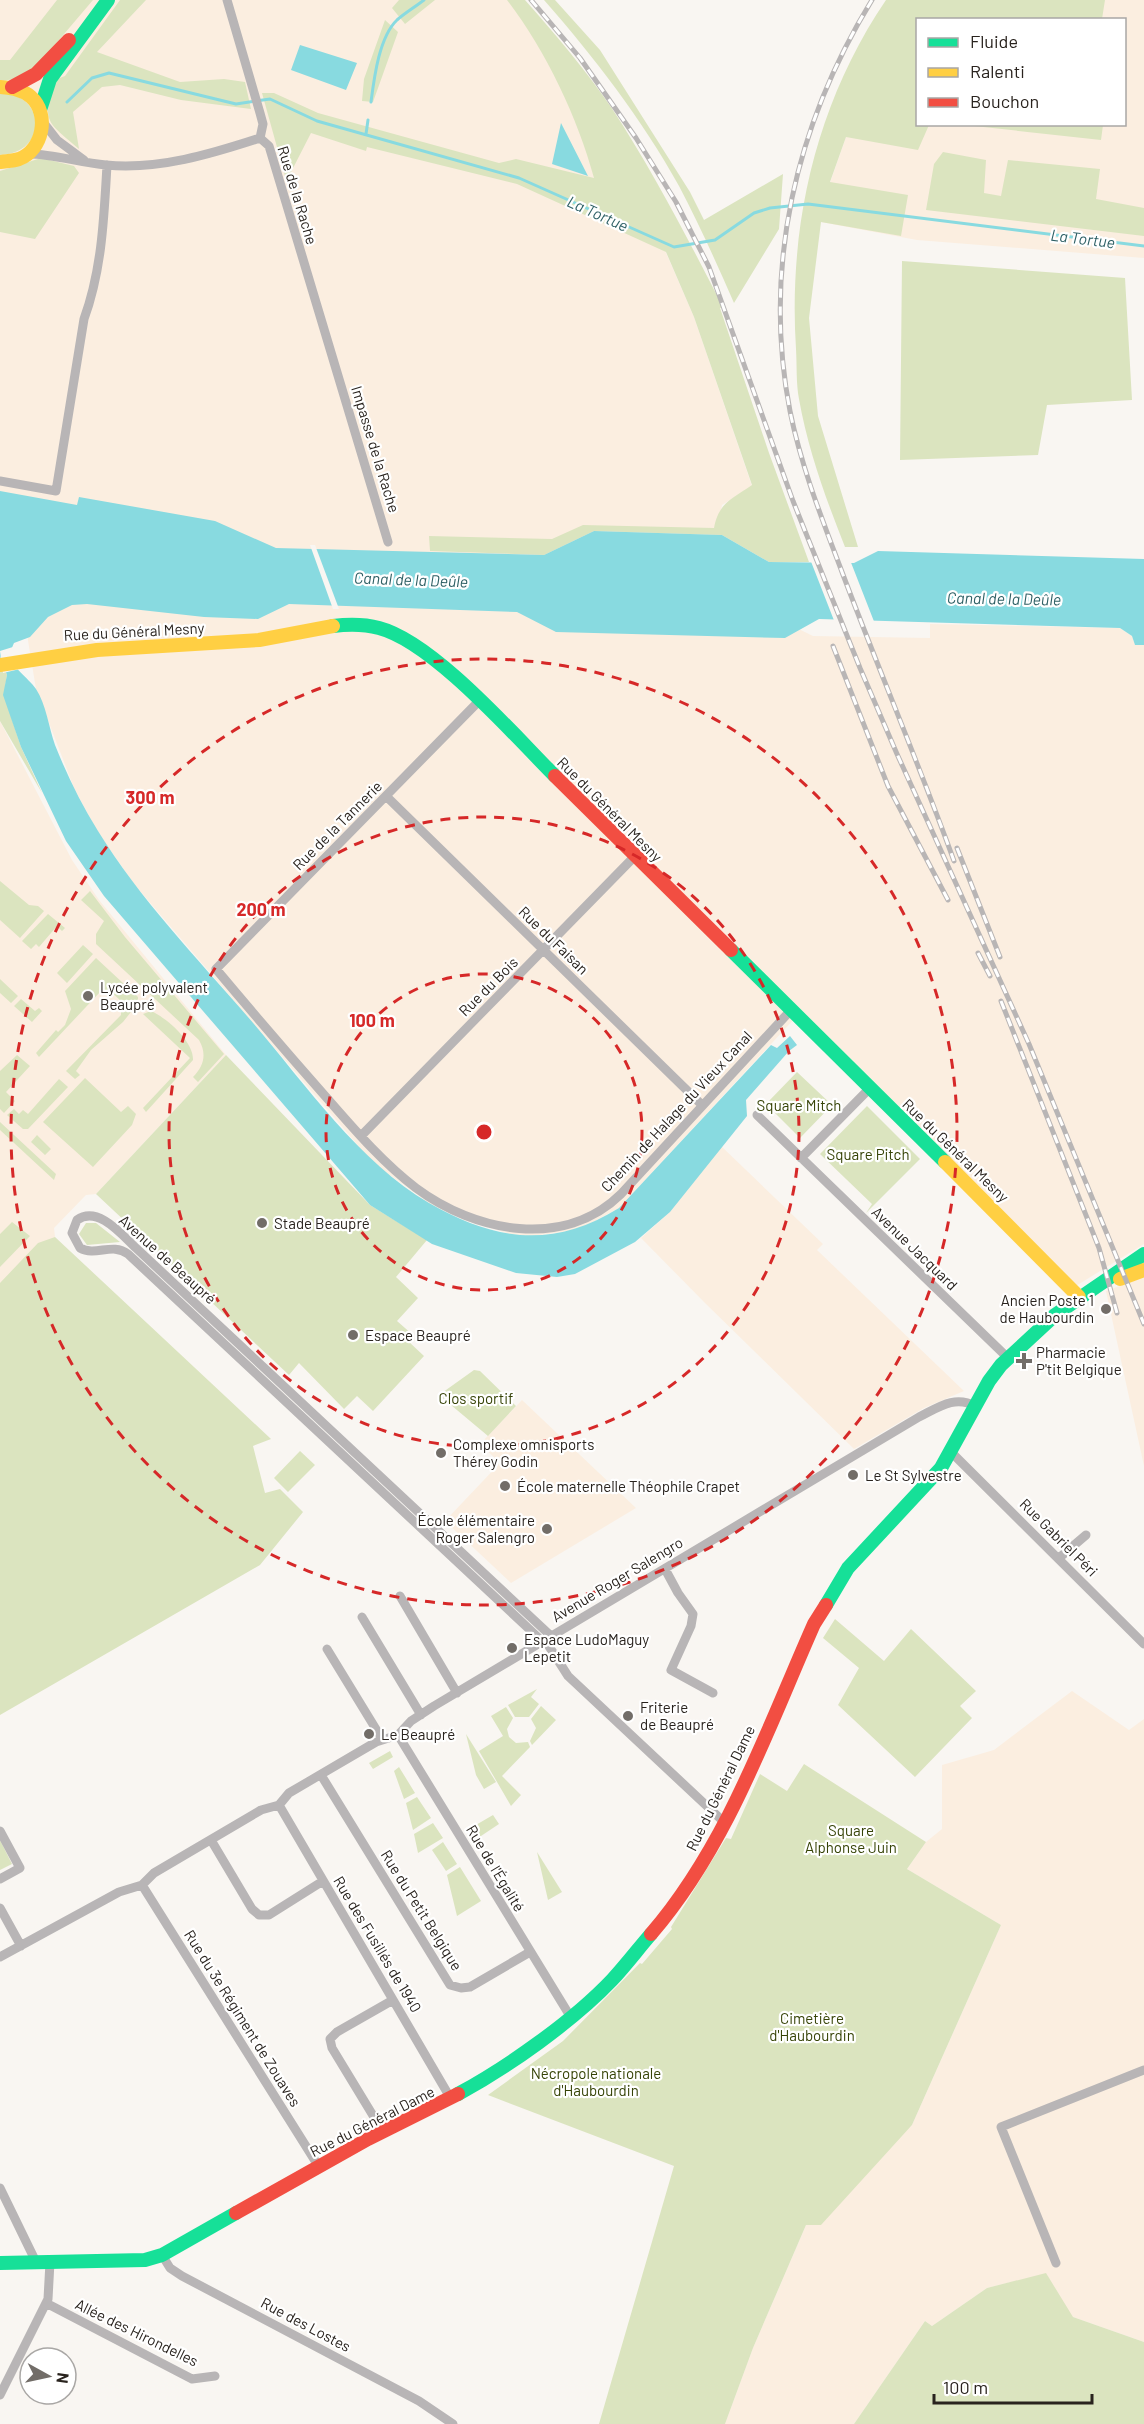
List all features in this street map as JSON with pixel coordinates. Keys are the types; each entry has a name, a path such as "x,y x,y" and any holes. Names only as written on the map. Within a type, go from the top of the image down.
{"street":[{"path":"6,87 28,81 46,65 106,0"},
{"path":"29,154 40,140 41,116 50,79 106,0"},
{"name":"Rue de la Rache","path":"227,0 260,113 262,124 260,138 269,146 334,366"},
{"path":"6,87 29,95 57,140 71,152 95,164"},
{"path":"2,164 29,154 107,165 163,164 260,138"},
{"path":"0,481 56,491 84,319 94,292 105,215 107,165"},
{"name":"Impasse de la Rache","path":"334,366 388,542"},
{"name":"Rue du Général Mesny","path":"0,665 64,652 257,641 337,627 370,626 396,634 421,648 479,701 870,1089 1084,1294"},
{"name":"Rue de la Tannerie","path":"216,969 479,701"},
{"name":"Rue du Faisan","path":"386,796 702,1105"},
{"name":"Rue du Bois","path":"361,1136 635,856"},
{"name":"Chemin de Halage du Vieux Canal","path":"216,969 361,1136 406,1180 439,1202 497,1226 536,1231 563,1227 605,1209 791,1010"},
{"path":"801,1158 870,1089"},
{"name":"Avenue Jacquard","path":"757,1115 1008,1358"},
{"name":"Avenue de Beaupré","path":"87,1215 99,1218 130,1242 546,1639 128,1254 117,1248 91,1252 80,1248 72,1233 77,1220 87,1215"},
{"path":"1084,1294 1144,1254"},
{"path":"1084,1294 1144,1270"},
{"name":"Rue du Général Dame","path":"0,2263 146,2260 162,2255 383,2132 451,2099 497,2070 570,2016 611,1981 676,1903 725,1822 808,1637 836,1585 857,1557 937,1473 952,1453 992,1376 1040,1327 1084,1294"},
{"name":"Avenue Roger Salengro","path":"398,1735 421,1715 546,1639 944,1404 960,1401 976,1406"},
{"name":"Rue Gabriel Péri","path":"952,1453 1144,1644"},
{"path":"1059,1558 1086,1535"},
{"path":"665,1569 693,1614 691,1626 671,1670 713,1693"},
{"path":"400,1596 457,1693"},
{"path":"362,1617 421,1715"},
{"path":"546,1639 568,1676 725,1822"},
{"path":"327,1649 382,1738"},
{"path":"0,1957 128,1887 142,1885 154,1873 261,1810 279,1804 289,1793 382,1738 398,1735"},
{"name":"Rue de l'Égalité","path":"398,1735 570,2016"},
{"name":"Rue du Petit Belgique","path":"321,1775 450,1985 461,1989 470,1988 530,1952"},
{"name":"Rue des Fusillés de 1940","path":"279,1804 451,2099"},
{"path":"0,1831 20,1868 0,1879"},
{"path":"211,1840 252,1909 259,1915 269,1915 323,1881"},
{"name":"Rue du 3e Régiment de Zouaves","path":"142,1885 319,2167"},
{"path":"0,1908 21,1946"},
{"path":"383,2132 332,2048 330,2039 337,2032 393,2000"},
{"path":"1056,2263 1001,2127 1144,2070"},
{"path":"0,2188 43,2262 50,2290 46,2303 0,2395"},
{"name":"Rue des Lostes","path":"162,2255 170,2268 182,2276 441,2415 453,2424"},
{"name":"Allée des Hirondelles","path":"46,2303 192,2379 215,2376"},
{"name":"Rue des Lostes","path":"441,2415 447,2424"}],"shaded area":[{"path":"0,0 514,0 657,232 694,317 752,486 722,505 709,585 813,636 930,638 930,624 1120,628 1132,636 1135,645 1144,645 1144,1244 1071,1289 797,1016 619,1208 578,1230 531,1236 510,1234 465,1220 430,1204 373,1163 134,884 97,831 74,788 36,689 21,598 0,564"},
{"path":"907,0 1144,0 1144,258 917,240 821,222 825,197 873,60"},
{"name":"Lycée polyvalent Beaupré","path":"0,721 72,860 99,900 226,1055 96,1194 86,1195 54,1228 55,1237 0,1296"},
{"path":"721,1146 823,1244 817,1250 964,1391 924,1408 854,1449 705,1303 641,1238 670,1212"},
{"path":"1144,1277 1144,1466 1106,1291"},
{"path":"522,1400 636,1508 511,1583 445,1521 500,1463 480,1444"},
{"path":"1072,1691 1129,1730 1144,1719 1144,2342 1073,2317 1011,2282 987,2288 932,2326 925,2321 854,2424 725,2424 753,2348 806,2225 912,2125 1001,1925 907,1869 926,1842 942,1829 942,1765 994,1750"}],"green space":[{"path":"57,0 93,0 36,67 23,78 0,81 0,60 10,60"},
{"path":"120,0 146,0 97,52 180,82 224,79 245,82 251,109 181,100 120,85 102,87 73,112 79,149 53,126 50,120 48,113 52,93 57,79 65,76"},
{"path":"399,0 435,0 405,24 392,8"},
{"path":"507,0 525,0 559,39 611,107 656,180 723,307 720,308 809,562 769,562 722,535 594,531 544,555 430,551 429,536 552,539 583,525 714,528 723,507 752,485 694,317 666,252 517,184 367,147 366,151 311,133 290,174 285,176 262,93 274,93 318,113 499,163 516,159 594,178 579,132 559,85 534,40"},
{"path":"544,0 555,0 600,50 690,192 704,220 783,174 779,229 734,303 708,244 665,161 599,66"},
{"path":"886,0 1105,0 1102,18 916,18 916,126 929,126 918,150 846,137 830,182 908,195 901,236 821,222 809,318 818,416 858,547 845,547 818,474 799,399 795,303 797,257 812,167 841,81"},
{"path":"385,20 398,32 373,102 362,101 364,79"},
{"path":"0,94 15,96 26,102 33,111 36,123 34,134 27,144 16,152 0,155"},
{"path":"974,126 1103,126 1101,140"},
{"path":"943,152 986,160 984,193 1001,196 1008,160 1100,169 1096,199 1144,208 1144,236 926,210 934,164"},
{"path":"41,158 74,166 79,173 35,239 0,232 0,171"},
{"path":"902,261 1125,278 1132,400 1047,405 1038,455 900,460"},
{"path":"0,656 7,675 4,695 21,747 42,793 0,721"},
{"path":"0,881 29,905 38,906 44,911 20,938 0,920"},
{"path":"90,891 125,937 224,1054 198,1082 193,1077 200,1069 204,1055 199,1040 96,944 96,934 104,921 81,900"},
{"path":"48,914 65,928 62,931 57,926 39,947 36,944 31,949 22,941"},
{"path":"83,945 93,954 67,983 57,973"},
{"path":"96,958 138,997 138,1003 123,1022 91,1050 76,1071 80,1075 75,1079 66,1071 121,1015 121,1001 110,991 106,995 101,991 39,1057 36,1053 56,1030 58,1032 65,1025 71,1009 65,991"},
{"path":"0,979 18,996 11,1003 0,993"},
{"path":"21,999 35,1011 39,1008 42,1011 32,1022 14,1006"},
{"path":"151,1011 164,1019 184,1038 193,1060 146,1112 143,1108 190,1058 143,1014"},
{"path":"17,1055 30,1066 6,1092 15,1101 4,1113 0,1109 0,1071"},
{"name":"Stade Beaupré","path":"226,1055 370,1205 427,1240 396,1277 418,1298 397,1321 413,1335 408,1341 424,1356 373,1411 357,1396 344,1409 299,1363 289,1375 96,1194"},
{"name":"Square Mitch","path":"797,1072 832,1105 800,1138 766,1104"},
{"path":"85,1078 121,1112 128,1106 136,1114 132,1125 93,1167 43,1122"},
{"path":"59,1079 68,1087 28,1129 23,1129 7,1115 14,1109 19,1114 23,1110 28,1114"},
{"name":"Square Pitch","path":"867,1106 920,1159 866,1213 872,1204 820,1154"},
{"path":"0,1122 56,1174 54,1180 0,1130"},
{"path":"37,1135 51,1149 45,1155 31,1142"},
{"path":"12,1222 30,1236 0,1267 0,1234"},
{"path":"86,1223 96,1223 120,1242 87,1245 79,1234"},
{"path":"55,1237 271,1439 253,1446 265,1493 280,1489 303,1512 260,1565 0,1715 0,1283 38,1243"},
{"name":"Clos sportif","path":"474,1370 480,1371 516,1406 488,1436 439,1395"},
{"path":"300,1451 315,1465 288,1492 274,1478"},
{"path":"835,1619 884,1661 911,1629 976,1691 960,1706 972,1718 915,1777 838,1705 859,1668 823,1638"},
{"path":"537,1689 531,1697 539,1704 529,1717 515,1717 508,1705"},
{"path":"541,1706 556,1720 532,1745 530,1741 536,1728 531,1719"},
{"path":"506,1707 513,1718 507,1729 509,1737 516,1743 528,1742 530,1747 502,1776 521,1795 511,1806 479,1751 503,1736 491,1716"},
{"path":"466,1734 496,1782 484,1789 476,1775"},
{"path":"390,1751 393,1757 373,1769 369,1763"},
{"name":"Cimetière d'Haubourdin","path":"804,1764 926,1842 907,1869 1001,1925 912,2125 821,2225 806,2225 753,2348 725,2424 599,2424 674,2166 488,2095 563,2041 640,1963 642,1964 672,1929 671,1927 726,1838 731,1839 760,1774 787,1791"},
{"path":"399,1767 415,1793 404,1799 394,1771"},
{"path":"417,1797 431,1818 413,1830 406,1803"},
{"path":"493,1815 499,1824 475,1840 469,1829"},
{"path":"433,1823 443,1838 418,1853 414,1834"},
{"path":"0,1840 12,1864 0,1870"},
{"path":"443,1842 457,1864 446,1871 432,1850"},
{"path":"537,1852 562,1892 548,1900"},
{"path":"460,1867 481,1901 457,1916 447,1875"},
{"path":"1046,2273 1073,2317 1144,2342 1144,2424 854,2424 925,2321 932,2326 987,2288"}],"water":[{"path":"300,45 357,63 346,90 291,70"},
{"path":"561,123 588,176 552,164"},
{"name":"Canal de la Deûle","path":"0,491 77,505 79,497 215,521 276,548 544,555 594,531 722,535 769,562 854,563 878,551 1144,559 1144,645 1135,645 1132,636 1120,628 819,619 785,638 556,632 517,612 289,604 258,619 204,617 87,604 72,605 48,617 30,637 14,643 11,651 13,663 39,695 64,767 98,831 133,882 357,1145 404,1186 453,1216 477,1226 524,1235 571,1230 595,1221 619,1208 771,1045 777,1048 790,1036 797,1045 746,1100 747,1116 670,1212 635,1242 575,1274 557,1277 516,1273 432,1244 370,1205 104,896 66,841 21,747 3,695 7,675 0,656"}],"pier":[{"path":"310,545 315,545 339,609 333,609"},
{"path":"810,559 850,560 875,624 835,623"},
{"path":"16,646 14,659 20,669 3,673 0,651"}],"waterway":[{"path":"371,102 378,59 391,27 424,0"},
{"name":"La Tortue","path":"67,102 92,78 109,73 236,104 270,99 317,121 519,178 674,247 715,240 754,213 770,208 808,204 1144,246"},
{"path":"366,134 368,120"}],"railway":[{"path":"531,0 580,58 636,138 676,202 709,267 793,501 860,668 1029,1044 1144,1324"},
{"path":"872,0 823,96 805,147 792,198 784,250 780,303 782,357 790,411 813,492 954,861"},
{"path":"833,646 888,786 948,900"},
{"path":"957,848 1000,957"},
{"path":"978,953 990,976"},
{"path":"1001,1001 1099,1248 1117,1313"}],"traffic: fast":[{"path":"40,110 50,79 108,0"},
{"path":"333,626 356,625 379,628 424,651 472,692 555,776"},
{"path":"731,950 945,1162"},
{"path":"826,1605 848,1568 941,1468 989,1381 1001,1365 1055,1315 1144,1254"},
{"path":"458,2094 498,2071 579,2011 612,1980 651,1934"},
{"path":"0,2263 145,2260 162,2255 236,2213"}],"traffic: slow":[{"path":"0,87 12,88 28,94 37,104 42,122 34,148 17,160 0,162"},
{"path":"0,665 97,650 259,640 333,626"},
{"path":"945,1162 1079,1297"},
{"path":"1120,1279 1144,1270"}],"traffic: jam":[{"path":"12,87 36,74 69,40"},
{"path":"555,776 731,950"},
{"path":"651,1934 678,1900 724,1825 762,1745 814,1624 826,1605"},
{"path":"236,2213 368,2139 458,2094"}],"place":[{"name":"Lycée polyvalent Beaupré","path":"88,996"},
{"name":"Stade Beaupré","path":"262,1223"},
{"name":"Ancien Poste 1 de Haubourdin","path":"1106,1309"},
{"name":"Espace Beaupré","path":"353,1335"},
{"name":"Pharmacie P'tit Belgique","path":"1024,1361"},
{"name":"Complexe omnisports Thérey Godin","path":"441,1453"},
{"name":"Le St Sylvestre","path":"853,1475"},
{"name":"École maternelle Théophile Crapet","path":"505,1486"},
{"name":"École élémentaire Roger Salengro","path":"547,1529"},
{"name":"Espace LudoMaguy Lepetit","path":"512,1648"},
{"name":"Friterie de Beaupré","path":"628,1716"},
{"name":"Le Beaupré","path":"369,1734"}],"park label":[{"name":"Square Alphonse Juin","path":"851,1838"},
{"name":"Nécropole nationale d'Haubourdin","path":"596,2082"}]}
